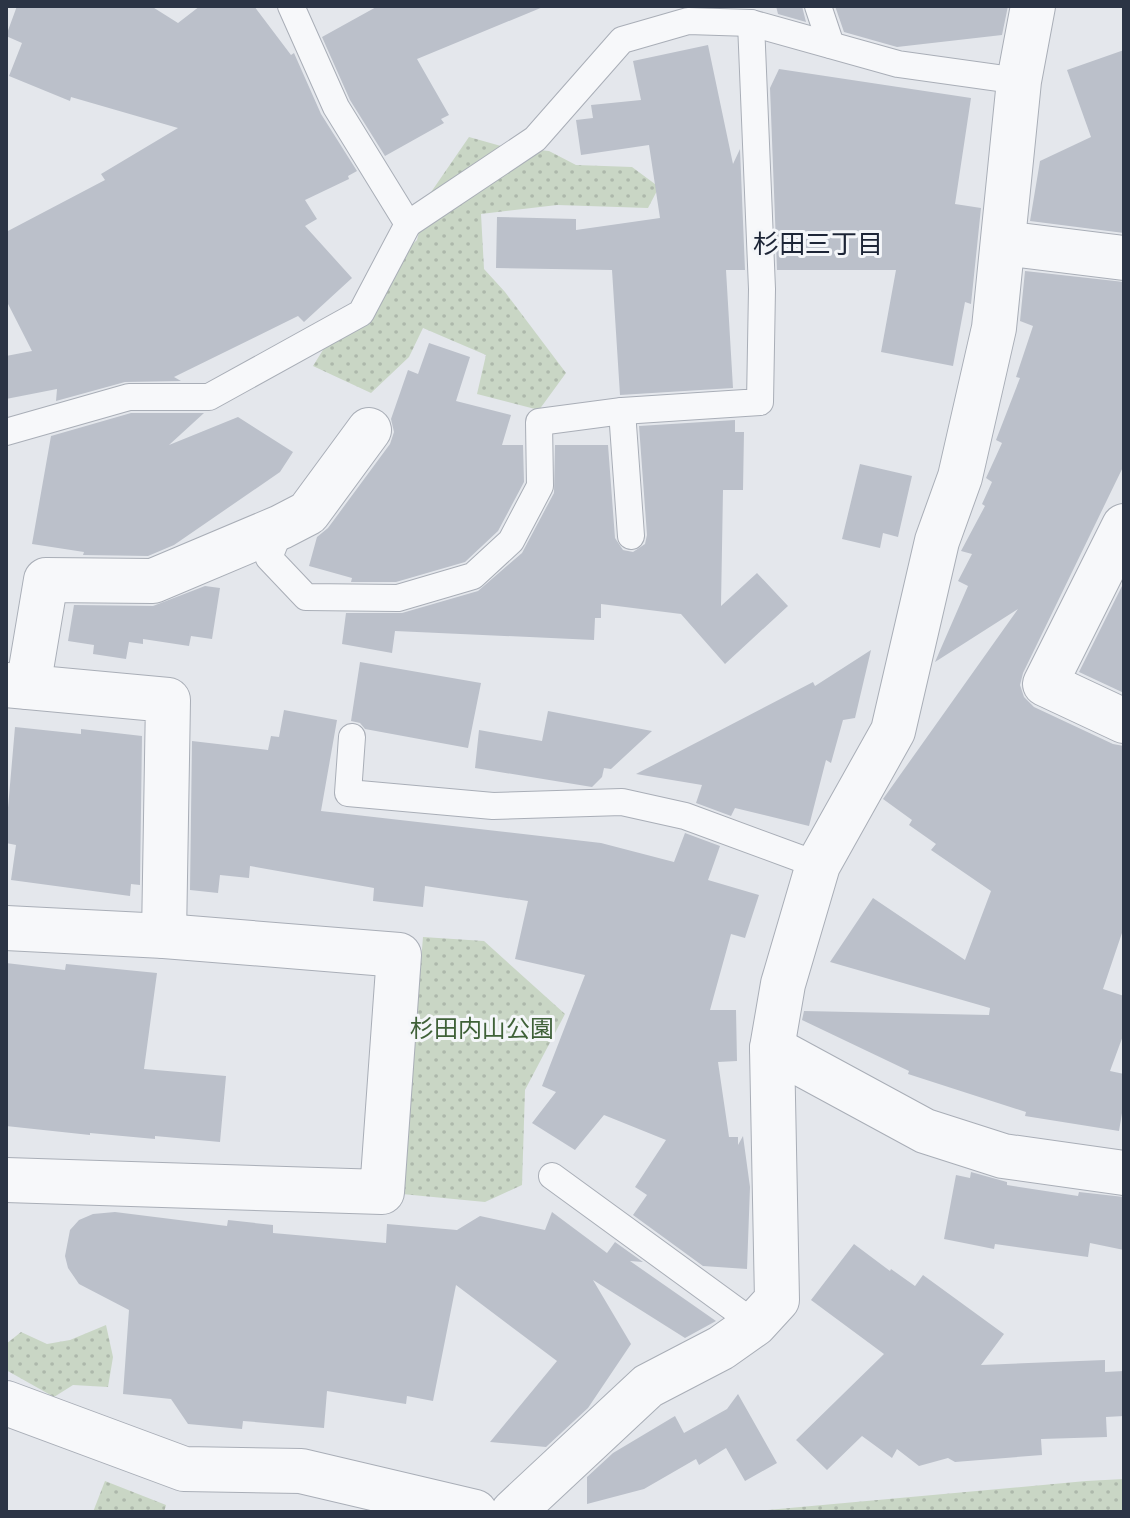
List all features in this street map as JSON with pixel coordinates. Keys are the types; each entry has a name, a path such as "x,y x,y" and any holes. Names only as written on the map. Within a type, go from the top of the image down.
{"street":[{"path":"513,1512 648,1386 721,1348 755,1324 777,1300 772,1048 783,984 818,865 893,731 937,541 960,477 994,328 1019,81 1033,6"},
{"path":"1003,243 1124,258"},
{"path":"164,936 168,700 17,686 46,580 153,581 281,527 308,513 369,430"},
{"path":"1124,526 1045,684 1124,721"},
{"path":"6,928 164,936 399,955 382,1192 6,1180"},
{"path":"772,1048 925,1131 1003,1156 1124,1173"},
{"path":"6,1403 184,1469 301,1471 475,1512"}],"lane":[{"path":"291,6 336,107 408,224"},
{"path":"818,6 831,45"},
{"path":"6,432 129,397 209,397 361,313 408,224 535,139 622,40 688,21 751,23 898,64 1019,81"},
{"path":"281,527 269,558 306,597 398,598 473,576 511,541 540,486 539,422 622,411 760,402 762,289 751,23"},
{"path":"622,411 631,536"},
{"path":"352,737 348,793 493,806 622,802 685,816 818,865"},
{"path":"552,1176 755,1324"}],"green space":[{"path":"469,137 501,146 549,151 576,165 632,167 659,187 648,208 557,205 481,214 484,269 566,373 539,410 477,394 486,355 423,328 409,357 371,393 313,366 367,288 417,240 427,198"},
{"name":"杉田内山公園","path":"423,937 484,941 565,1014 525,1090 522,1185 485,1202 402,1194"},
{"path":"106,1325 113,1357 108,1387 73,1385 54,1397 6,1370 6,1344 21,1332 47,1344 70,1340"},
{"path":"1124,1479 1124,1512 746,1512 1086,1481"},
{"path":"105,1481 166,1505 164,1512 93,1512"}],"building":[{"path":"17,6 151,6 178,23 200,6 254,6 291,55 294,53 321,114 357,171 348,176 349,179 305,200 317,219 305,226 352,278 304,322 298,316 174,377 181,381 125,382 56,401 57,389 6,399 6,356 32,351 6,300 6,232 105,180 101,174 178,128 71,97 70,101 9,76 22,43 6,36"},
{"path":"378,6 543,7 417,59 449,115 441,119 444,123 385,156 350,100 322,37"},
{"path":"776,6 802,6 806,22 778,14"},
{"path":"835,6 1008,6 1002,35 897,47 844,32"},
{"path":"708,45 733,164 740,149 745,270 726,270 733,388 620,395 612,270 496,268 497,217 576,219 576,230 660,218 649,145 581,155 576,120 593,118 591,105 641,100 633,61"},
{"path":"1124,50 1124,233 1030,221 1040,161 1091,137 1067,70"},
{"path":"779,69 971,98 955,204 981,208 971,304 965,302 953,366 881,352 896,270 777,270 770,88"},
{"path":"1025,271 1124,282 1124,465 1023,673 1020,685 1024,697 1034,707 1113,744 1124,746 1124,927 1103,989 1124,996 1124,1033 1110,1071 1124,1074 1119,1131 1025,1116 1026,1112 908,1074 909,1071 802,1020 804,1011 989,1015 990,1008 830,962 873,898 965,960 991,891 931,850 936,844 909,825 912,820 883,799 1018,609 935,662 968,586 958,581 972,554 961,551 985,506 982,504 992,482 986,478 1002,443 996,440 1020,378 1016,377 1033,326 1020,321"},
{"path":"429,343 470,357 456,401 511,415 502,445 523,445 524,482 498,531 465,562 396,582 351,582 352,578 309,566 317,537 328,528 390,444 394,432 391,419 408,370 418,374"},
{"path":"131,413 204,413 169,445 238,417 293,452 280,472 174,545 148,556 83,555 84,552 32,544 51,436"},
{"path":"735,420 735,432 744,432 743,490 723,490 721,606 757,573 788,606 725,664 681,614 601,604 601,618 595,618 594,640 395,631 392,653 342,644 346,613 402,613 478,591 522,553 554,493 555,445 608,445 615,538 623,550 633,552 645,544 647,535 639,426"},
{"path":"860,464 912,476 898,537 883,533 880,548 842,539"},
{"path":"1124,582 1124,693 1079,672"},
{"path":"205,586 220,588 212,639 191,636 189,646 143,639 143,644 129,642 126,659 93,654 94,645 68,641 74,605 153,606"},
{"path":"871,650 855,718 843,720 831,763 826,760 809,826 735,808 731,816 696,803 702,785 636,774 813,682 815,686"},
{"path":"360,662 481,683 468,748 365,729 360,723 351,721"},
{"path":"284,710 337,720 321,811 601,843 674,862 685,833 720,846 708,880 759,895 745,938 731,934 710,1010 736,1010 737,1061 718,1062 729,1137 738,1137 738,1145 743,1136 750,1187 747,1269 703,1266 633,1215 647,1195 635,1187 666,1140 604,1115 575,1150 532,1123 556,1092 542,1086 585,975 515,959 528,901 425,886 423,907 373,901 374,888 250,866 249,878 220,875 218,893 190,890 192,741 268,750 271,736 279,737"},
{"path":"548,711 652,731 611,769 604,768 602,777 592,787 475,768 479,730 542,741"},
{"path":"15,727 81,734 81,729 142,736 140,885 131,884 130,896 11,880 16,845 6,843 6,831"},
{"path":"6,963 65,970 66,964 157,973 144,1069 226,1076 220,1142 155,1136 155,1139 90,1135 6,1126"},
{"path":"971,1172 1007,1182 1007,1185 1078,1196 1079,1192 1124,1197 1124,1250 1090,1243 1088,1257 995,1244 994,1249 944,1239 956,1175 970,1178"},
{"path":"115,1212 227,1226 228,1220 273,1225 273,1233 386,1243 387,1224 457,1230 480,1216 545,1230 552,1212 607,1253 615,1242 643,1262 630,1261 716,1321 685,1338 593,1280 631,1344 588,1408 546,1447 490,1442 557,1361 456,1285 433,1401 407,1396 406,1404 327,1391 324,1428 243,1421 242,1429 188,1424 171,1399 123,1394 129,1310 79,1284 68,1268 65,1256 70,1230 79,1220 93,1214"},
{"path":"854,1244 915,1286 923,1275 1004,1334 981,1365 1105,1360 1105,1372 1124,1371 1124,1416 1106,1417 1107,1437 1041,1439 1042,1455 955,1462 948,1458 919,1466 897,1449 892,1458 862,1436 827,1470 796,1440 884,1354 811,1300"},
{"path":"738,1394 777,1463 745,1481 726,1448 699,1465 696,1459 644,1489 587,1504 587,1477 613,1453 675,1416 684,1433 727,1409"}],"district":[{"name":"杉田三丁目","path":"818,244"}]}
